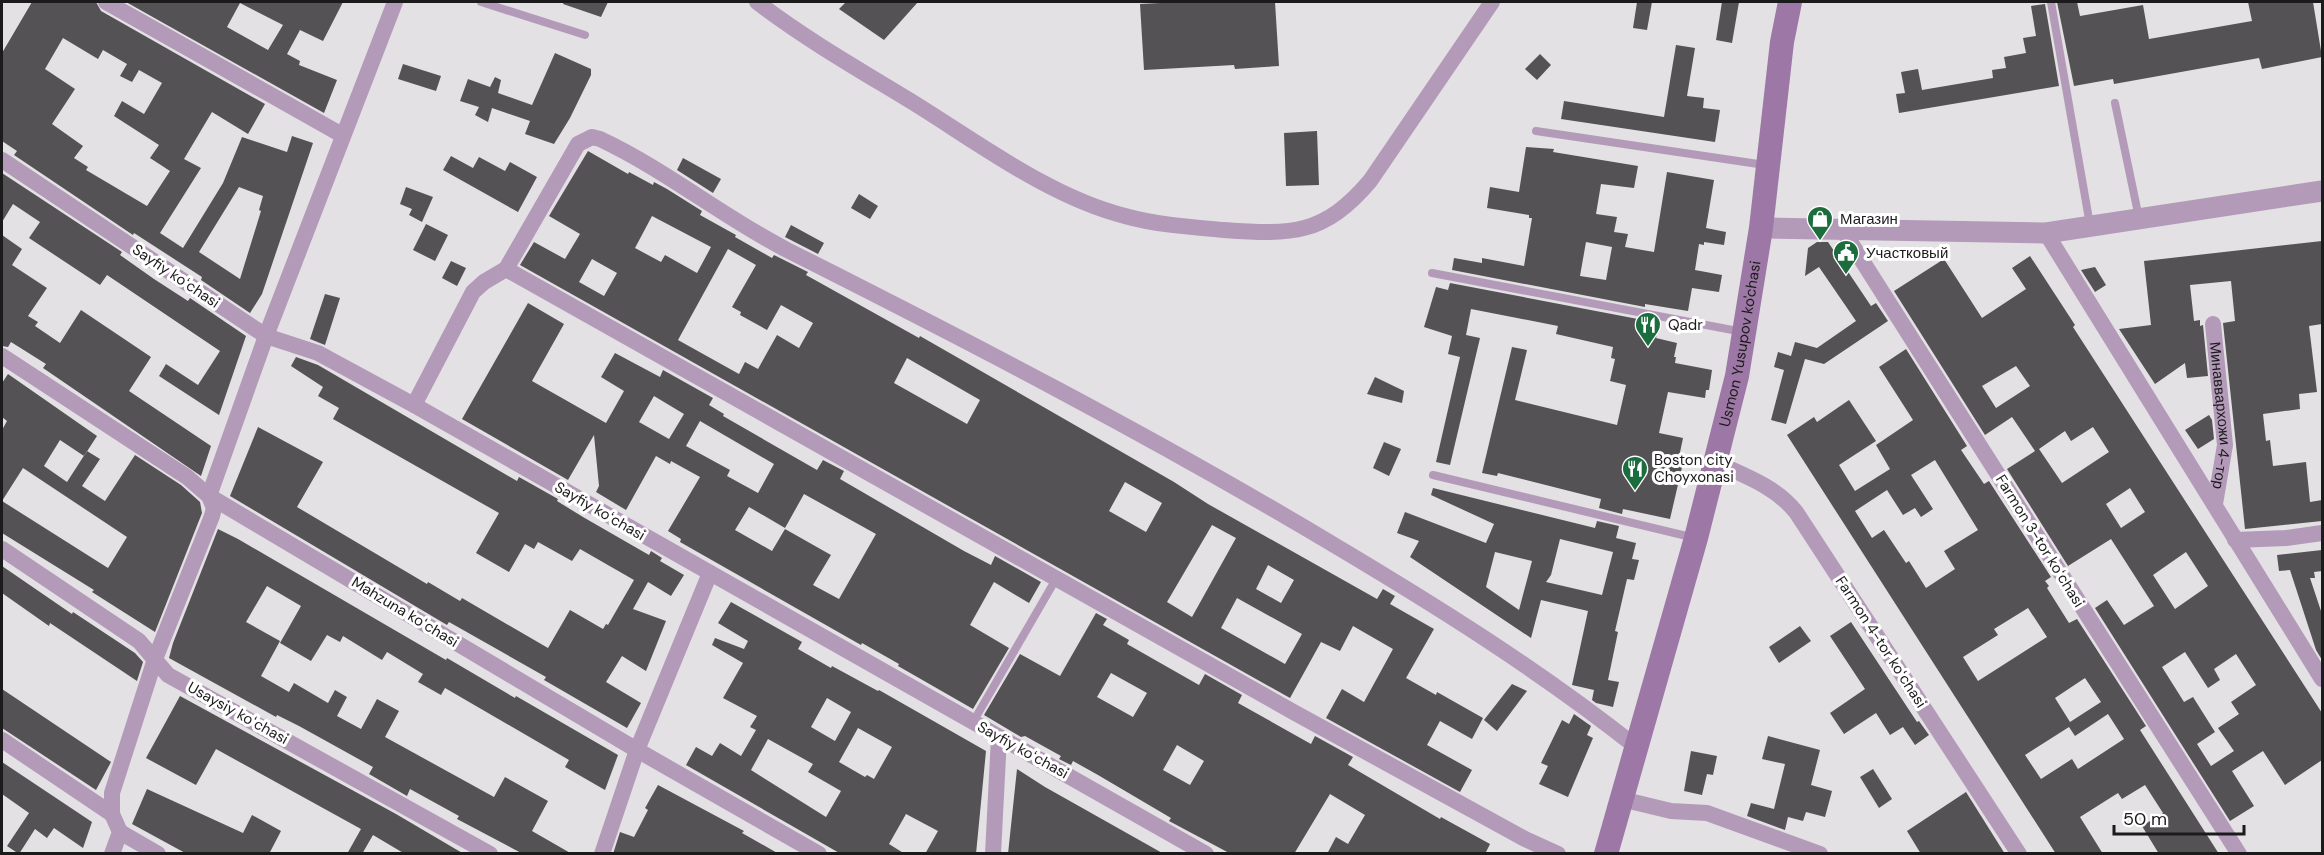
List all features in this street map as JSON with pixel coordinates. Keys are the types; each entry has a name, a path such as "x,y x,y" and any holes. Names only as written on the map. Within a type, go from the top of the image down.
{"main road":[{"name":"Usmon Yusupov ko'chasi","path":"1606,854 1696,538 1737,375 1761,228 1782,42 1790,2"}],"street":[{"path":"106,2 342,135"},
{"path":"159,854 120,831 112,814 112,793 155,659 212,516 214,508 209,496 266,336 395,2"},
{"path":"757,2 870,76 1026,172 1095,206 1125,216 1185,227 1281,232 1320,224 1353,201 1370,181 1492,2"},
{"path":"414,405 473,292 489,278 506,269 573,151 585,139 592,137 600,139 677,181 779,245 1078,401 1259,501 1477,633 1578,701 1635,746"},
{"name":"Sayfiy koʻchasi","path":"2,159 266,336 318,353 414,405 1206,854"},
{"path":"1761,228 2046,232 2322,191"},
{"name":"Farmon 3-tor koʻchasi","path":"1842,229 2239,854"},
{"path":"2046,232 2322,678"},
{"path":"506,269 1056,579 1525,839 1558,854"},
{"name":"Минаввархожи 4-тор","path":"2213,324 2225,445 2215,504"},
{"name":"Mahzuna koʻchasi","path":"2,356 187,477 209,496 637,750 819,854"},
{"name":"Farmon 4-tor koʻchasi","path":"1715,462 1771,488 1796,512 2019,854"},
{"path":"2235,540 2286,538 2322,533"},
{"name":"Usaysiy koʻchasi","path":"2,549 139,641 168,675 490,854"},
{"path":"602,854 637,750 710,573"},
{"path":"993,854 999,737"},
{"path":"2,740 112,814"},
{"path":"1621,799 1671,811 1707,813 1820,854"},
{"path":"112,854 120,831"}],"lane":[{"path":"481,2 585,35"},
{"path":"2051,2 2090,226"},
{"path":"2115,103 2139,219"},
{"path":"1536,131 1768,166"},
{"path":"1432,273 1744,332"},
{"path":"1433,475 1696,538"},
{"path":"973,722 1056,579"}],"building":[{"path":"32,2 96,2 101,11 265,104 248,134 212,112 184,159 201,168 160,233 183,248 223,183 242,137 287,152 292,136 313,143 262,294 250,313 201,280 202,277 134,233 133,235 14,155 17,151 2,141 2,53","holes":["63,38 98,59 103,50 127,64 120,76 132,82 139,70 162,83 144,114 122,101 114,116 159,145 150,158 170,171 147,206 86,170 88,167 74,158 83,146 52,124 75,89 45,69","239,187 263,196 259,210 261,211 240,279 199,252"]},
{"path":"126,2 343,2 323,41 300,30 287,54 300,61 299,65 337,80 324,113","holes":["240,3 283,25 268,50 227,27"]},
{"path":"564,2 608,2 601,17 563,4"},
{"path":"846,2 918,2 884,40 839,9"},
{"path":"1275,2 1279,66 1235,69 1234,65 1144,70 1140,4"},
{"path":"1637,2 1652,2 1647,30 1633,28"},
{"path":"1722,2 1739,2 1732,43 1716,40"},
{"path":"2057,2 2077,2 2080,16 2143,5 2149,39 2252,21 2248,2 2313,2 2322,57 2262,69 2259,58 2114,84 2113,79 2074,86"},
{"path":"2045,4 2059,86 1899,113 1896,94 1905,93 1901,72 1918,69 1922,90 1993,78 1992,70 2006,68 2004,57 2026,53 2023,38 2036,36 2031,6"},
{"path":"1676,45 1695,48 1687,96 1704,98 1703,108 1720,110 1715,142 1561,119 1564,101 1664,117"},
{"path":"555,53 591,69 591,75 570,118 554,144 525,134 530,121 492,108 488,122 475,115 479,107 460,101 468,79 490,87 495,77 501,80 498,93 532,105"},
{"path":"1540,54 1551,65 1537,80 1525,69"},
{"path":"403,64 441,76 436,91 398,79"},
{"path":"1317,131 1319,185 1286,186 1284,133"},
{"path":"1526,147 1554,149 1553,152 1638,166 1634,188 1601,184 1596,214 1617,217 1614,232 1628,234 1625,247 1654,252 1667,172 1714,180 1706,228 1726,232 1724,245 1704,242 1704,245 1699,244 1695,270 1722,275 1719,292 1692,288 1688,311 1645,304 1645,307 1452,270 1454,258 1482,263 1482,258 1524,266 1532,218 1529,218 1529,215 1487,208 1490,187 1519,192","holes":["1586,242 1612,247 1606,280 1580,276"]},
{"path":"588,151 628,174 629,172 653,185 654,182 667,189 702,211 700,215 736,235 735,237 772,258 774,255 808,272 806,275 919,338 920,336 1174,482 1208,504 1377,599 1383,589 1395,596 1390,604 1434,629 1406,678 1436,695 1437,692 1483,718 1472,739 1440,721 1427,745 1472,770 1460,792 1326,718 1342,689 1364,702 1393,649 1353,626 1340,651 1321,642 1290,698 520,265 534,242 565,259 580,234 549,216","holes":["652,216 711,247 697,273 665,255 661,262 635,248","728,249 756,265 732,307 741,312 740,315 767,330 781,305 813,323 799,348 777,335 758,369 745,362 739,374 678,340","592,259 617,273 604,296 579,282","907,358 980,400 967,424 894,383","1125,482 1162,503 1146,532 1109,511","1212,525 1236,538 1192,617 1167,602","1268,565 1294,580 1281,603 1256,589","1237,598 1302,634 1285,664 1221,628"]},
{"path":"451,156 473,168 479,157 505,171 510,162 537,177 518,212 443,170"},
{"path":"683,158 721,179 713,193 677,170"},
{"path":"2,173 122,252 120,255 154,279 188,301 190,298 246,336 219,415 159,376 166,364 198,385 220,351 107,275 100,285 29,238 40,222 13,204 2,222"},
{"path":"406,187 433,197 422,222 409,215 412,209 400,204"},
{"path":"859,194 878,206 870,219 851,208"},
{"path":"426,224 448,235 435,261 413,250"},
{"path":"791,225 824,243 818,254 785,237"},
{"path":"2,235 22,249 12,265 47,288 28,316 38,322 35,326 60,343 81,310 151,357 129,391 211,446 201,476 43,368 46,364 11,342 8,347 2,346"},
{"path":"2322,241 2322,324 2309,326 2317,392 2299,394 2300,409 2263,414 2266,441 2270,440 2273,466 2306,462 2310,502 2322,500 2322,521 2245,529 2223,323 2235,321 2231,281 2190,285 2194,321 2200,320 2200,326 2203,325 2208,376 2187,378 2185,363 2155,384 2119,329 2151,325 2144,261"},
{"path":"1817,242 1828,242 1871,306 1876,303 1888,321 1824,364 1805,359 1786,424 1771,420 1784,370 1774,367 1778,352 1791,356 1795,342 1817,348 1856,321 1819,267 1805,276 1808,248"},
{"path":"2030,256 2075,325 2073,327 2322,713 2322,760 2285,785 2263,751 2232,771 2254,806 2230,821 2095,608 2107,600 2124,625 2154,606 2111,539 2068,566 2007,469 2035,451 2012,417 1985,435 1894,291 1944,259 1982,318 2026,289 2012,268","holes":["2016,366 2030,386 1996,408 1982,386","2093,427 2109,452 2062,483 2039,449 2065,431 2071,441","2130,488 2145,512 2121,528 2106,504","2186,552 2208,586 2175,609 2153,575","2185,652 2208,688 2220,680 2214,669 2236,654 2256,685 2231,702 2239,714 2218,728 2234,751 2211,766 2197,744 2215,732 2193,697 2184,702 2162,667"]},
{"path":"451,261 466,268 457,286 442,278"},
{"path":"2095,267 2106,285 2095,292 2081,270"},
{"path":"1450,283 1643,320 1641,331 1657,334 1656,338 1677,343 1675,363 1712,370 1709,390 1706,390 1705,398 1668,392 1659,433 1683,438 1678,462 1683,463 1670,519 1623,509 1622,514 1599,508 1601,499 1498,473 1497,476 1482,473 1512,347 1527,350 1515,400 1617,425 1626,385 1610,381 1615,359 1611,358 1613,347 1556,334 1558,326 1471,309 1466,335 1480,338 1450,465 1436,462 1460,357 1448,354 1452,336 1424,327 1436,287 1448,290"},
{"path":"325,294 340,298 325,345 310,339"},
{"path":"528,303 564,324 532,381 606,423 624,391 601,377 615,353 660,377 663,370 713,398 709,405 724,414 723,416 817,470 823,460 844,471 840,479 964,551 991,565 995,556 1041,582 1029,603 994,582 970,625 1009,648 973,709 898,666 899,664 862,643 861,645 680,542 681,539 668,531 700,477 671,461 670,464 656,456 626,510 596,492 599,486 594,435 568,480 462,419","holes":["654,396 684,414 669,439 639,422","700,421 774,464 758,493 727,476 730,470 686,446","804,494 876,534 839,599 813,585 831,555 785,529 772,551 735,530 749,507 785,528"]},
{"path":"1906,349 1967,446 1961,450 1984,484 1989,481 2051,577 2045,581 2049,586 2047,588 2069,623 2077,619 2146,726 2140,730 2219,854 2159,854 2142,826 2163,813 2145,785 2122,799 2118,793 2080,817 2103,854 2056,854 1787,435 1814,417 1817,422 1849,400 1876,441 1839,465 1855,491 1890,469 1876,445 1913,420 1879,367","holes":["1935,460 1978,530 1944,551 1955,569 1926,588 1909,561 1906,563 1884,530 1872,538 1855,511 1887,490 1903,515 1915,508 1921,517 1933,509 1911,475","2028,608 2047,637 1978,681 1963,657 1998,635 1994,629","2085,678 2101,702 2070,722 2055,698","2108,714 2124,739 2078,769 2072,759 2041,779 2025,755 2069,727 2075,736"]},
{"path":"296,357 318,365 517,481 519,477 649,555 651,551 662,558 660,561 684,575 671,596 648,582 633,609 666,621 646,671 622,656 606,682 641,703 627,728 544,680 546,677 449,622 447,625 230,496 258,427 323,462 297,507 427,584 428,582 460,601 462,598 548,648 570,610 603,629 606,624 608,625 634,580 580,549 572,561 538,542 534,549 525,544 509,572 476,553 499,513 333,419 339,408 318,396 323,387 291,366"},
{"path":"8,374 97,436 87,451 100,459 82,486 105,501 135,455 181,485 200,502 202,513 155,632 92,592 94,590 2,533 2,501 2,430 7,421 2,417 2,383","holes":["60,440 84,456 67,482 44,466","23,468 127,537 108,568 2,501"]},
{"path":"1375,377 1404,391 1402,403 1367,394"},
{"path":"2209,415 2212,420 2214,439 2198,449 2185,430"},
{"path":"1384,442 1401,449 1389,476 1373,468"},
{"path":"1433,488 1595,528 1597,521 1619,526 1616,538 1636,543 1632,559 1639,560 1634,580 1627,579 1615,631 1618,632 1608,680 1619,682 1613,707 1592,700 1594,690 1572,685 1588,611 1541,600 1531,638 1410,557 1419,541 1397,533 1405,512 1486,543 1494,524 1431,495","holes":["1560,539 1613,552 1602,595 1546,582 1551,575","1495,552 1532,561 1519,610 1486,587"]},
{"path":"218,529 446,660 447,658 515,698 516,696 618,755 605,790 565,767 569,760 445,688 441,695 418,682 423,674 387,652 382,660 343,636 340,642 327,635 311,661 280,643 301,606 267,586 246,622 280,641 261,676 289,692 294,683 328,703 335,690 347,697 337,716 361,729 377,699 399,711 385,737 494,797 505,777 548,801 532,831 572,854 523,854 457,819 459,816 410,789 407,796 369,774 373,767 169,658"},
{"path":"2322,550 2322,571 2314,572 2315,578 2310,578 2322,614 2322,660 2316,650 2290,570 2279,571 2277,555"},
{"path":"2,566 72,614 73,612 135,653 143,662 137,681 50,623 49,626 2,593"},
{"path":"731,602 802,642 798,649 831,668 832,666 879,690 986,751 976,854 925,854 938,831 906,814 889,844 905,854 841,854 686,765 696,747 712,756 720,743 741,756 756,730 750,727 757,716 723,698 743,663 712,645 715,638 744,649 748,641 718,623","holes":["827,698 851,712 835,741 811,727","858,728 892,747 874,779 867,775 865,777 839,762","768,739 813,764 808,772 841,791 826,817 751,770"]},
{"path":"1096,613 1107,619 1103,625 1129,640 1127,644 1199,685 1205,674 1242,695 1238,703 1311,744 1315,736 1353,757 1348,765 1440,819 1441,817 1490,844 1485,854 1327,854 1336,837 1348,844 1365,815 1330,794 1294,854 1231,854 1169,821 1171,818 1098,775 1073,761 1071,765 1059,759 1061,756 1025,736 1021,737 984,715 1020,654 1060,676","holes":["1111,673 1147,693 1133,717 1097,697","1177,745 1204,761 1190,785 1163,770"]},
{"path":"1851,622 1917,722 1919,721 1929,735 1915,745 1903,727 1890,735 1876,713 1844,734 1830,713 1865,689 1830,636"},
{"path":"1800,626 1811,641 1779,663 1769,647"},
{"path":"1512,684 1527,691 1497,731 1484,720"},
{"path":"2,689 111,762 96,790 2,728"},
{"path":"180,696 396,814 464,854 405,854 373,835 362,854 347,854 361,829 216,749 196,785 146,758"},
{"path":"1574,714 1591,726 1587,735 1593,738 1568,797 1539,784 1548,766 1541,763 1562,720 1569,724"},
{"path":"1768,736 1820,750 1811,785 1832,791 1825,817 1806,812 1803,821 1788,817 1785,830 1747,816 1751,803 1774,809 1785,764 1762,759"},
{"path":"1691,751 1717,756 1713,775 1707,774 1702,795 1684,791"},
{"path":"2,762 92,822 83,848 54,828 47,838 35,829 19,854 7,846 29,813 2,794"},
{"path":"1017,769 1045,787 1164,854 1008,854"},
{"path":"1873,769 1892,799 1879,808 1860,777"},
{"path":"658,785 744,831 742,833 779,854 613,854 620,832 634,837 648,810 645,808"},
{"path":"147,789 243,833 252,815 281,831 269,854 187,854 132,824"},
{"path":"1966,792 2005,854 1921,854 1907,831"}],"place":[{"name":"Магазин","path":"1820,242"},
{"name":"Участковый","path":"1846,276"},
{"name":"Qadr","path":"1648,348"},
{"name":"Boston city Choyxonasi","path":"1635,492"}]}
